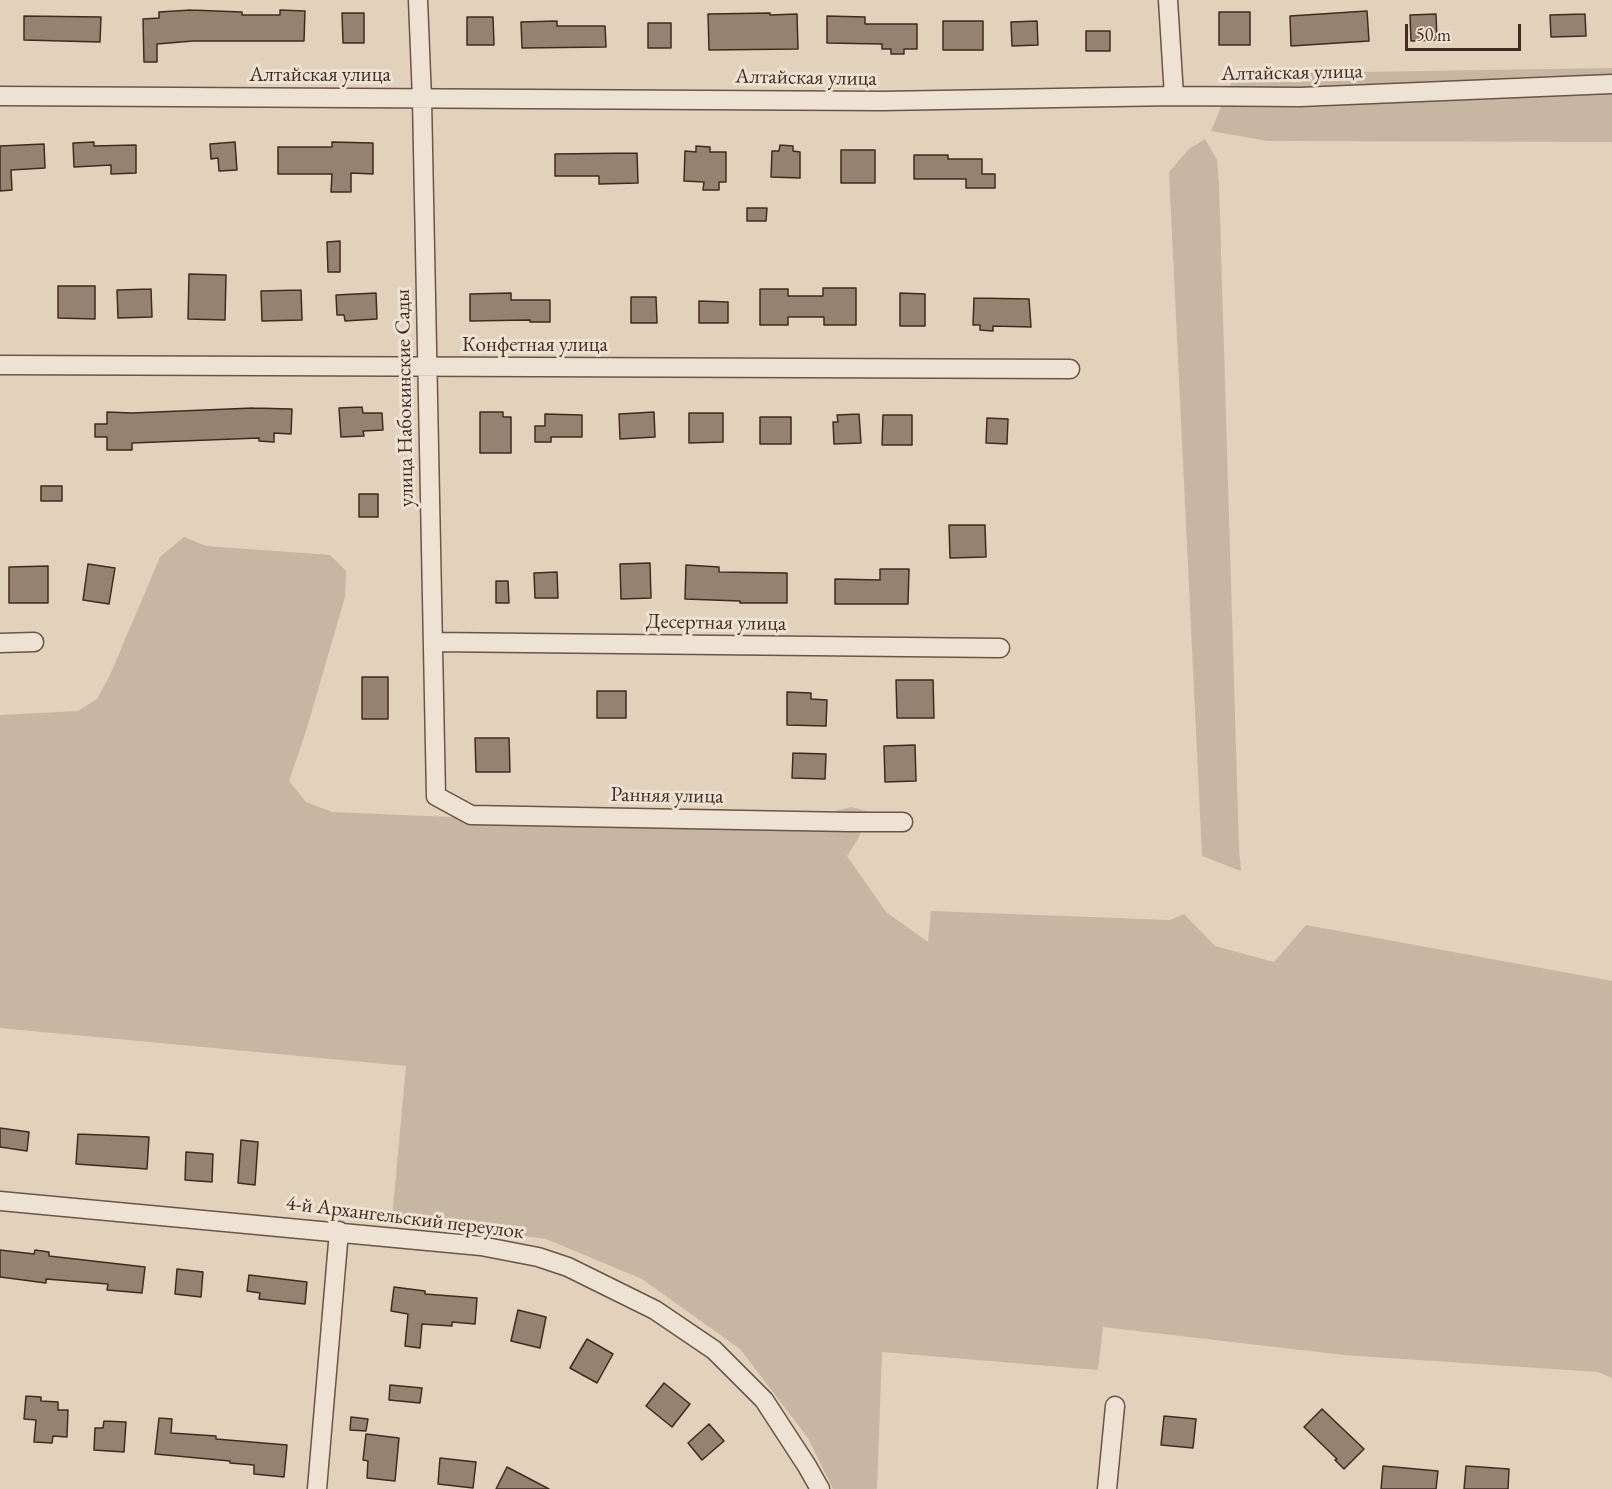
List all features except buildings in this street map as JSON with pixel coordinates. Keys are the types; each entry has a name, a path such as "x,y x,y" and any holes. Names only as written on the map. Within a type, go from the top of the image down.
{"street":[{"name":"улица Набокинские Сады","path":"418,0 436,796"},
{"path":"1168,0 1174,96"},
{"name":"Алтайская улица","path":"0,96 882,101 1174,96 1300,97 1612,84"},
{"name":"Конфетная улица","path":"0,366 1070,369"},
{"path":"0,643 34,642"},
{"name":"Десертная улица","path":"433,642 999,648"},
{"name":"Ранняя улица","path":"436,796 471,815 903,822"},
{"name":"4-й Архангельский переулок","path":"0,1201 481,1246 538,1257 568,1267 655,1310 714,1350 764,1400 820,1489"},
{"path":"317,1489 339,1231"},
{"path":"1107,1489 1115,1406"}],"shaded area":[{"path":"1612,68 1612,142 1268,141 1211,131 1234,76"},
{"path":"1205,139 1217,160 1219,184 1241,871 1202,856 1169,172 1189,149"},
{"path":"184,537 206,546 330,555 346,571 345,597 289,781 306,802 332,812 759,830 851,807 870,812 858,839 847,856 886,912 928,942 931,911 1170,920 1184,914 1215,946 1274,962 1306,925 1612,981 1612,1378 1598,1372 1344,1355 1103,1327 1098,1370 882,1352 877,1489 833,1489 808,1438 740,1349 642,1279 546,1239 392,1218 406,1066 0,1028 0,715 78,711 97,699 110,675 160,557"}]}
